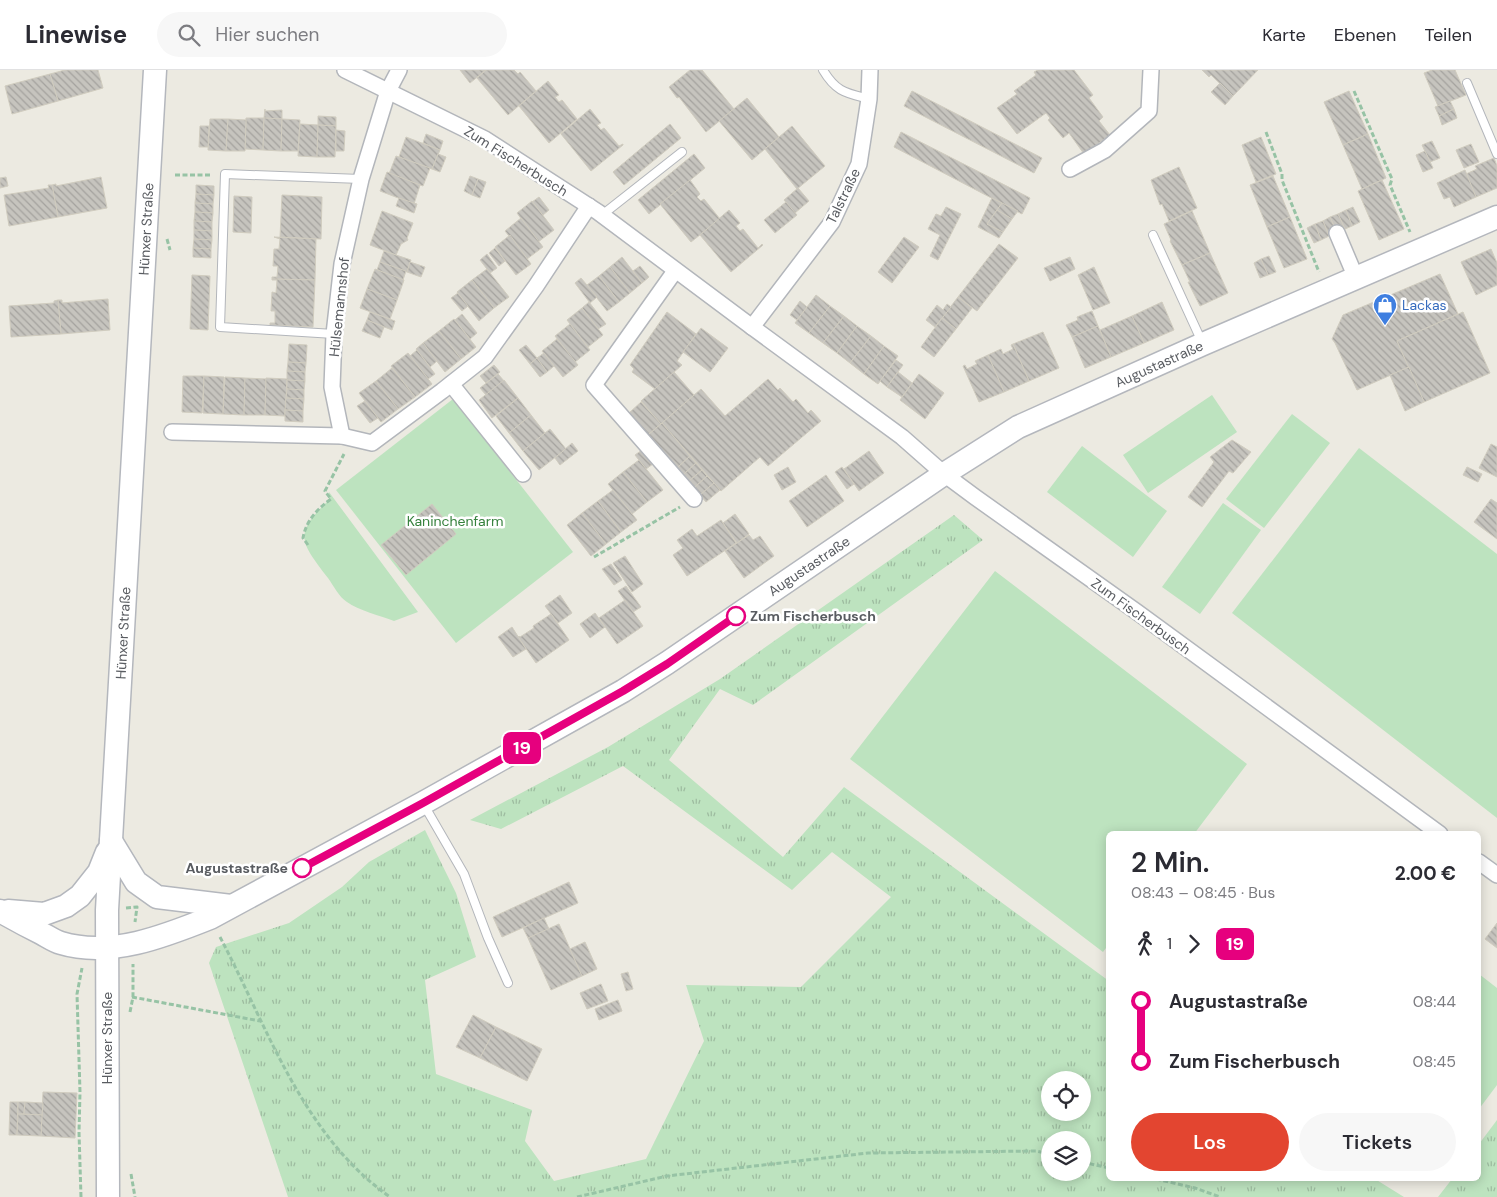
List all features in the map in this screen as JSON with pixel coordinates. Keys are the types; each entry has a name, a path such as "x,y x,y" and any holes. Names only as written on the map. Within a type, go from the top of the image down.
{"main road":[{"name":"Hünxer Straße","path":"108,1197 106,947 156,70"},
{"name":"Augustastraße","path":"0,911 60,942 84,948 132,943 177,931 210,918 423,803 623,691 667,664 944,474 1018,427 1203,344 1497,217"},
{"path":"111,841 136,882 158,897 231,906"},
{"path":"0,911 44,914 66,906 80,896 100,872 111,841"}],"street":[{"name":"Zum Fischerbusch","path":"345,70 485,139 602,215 675,271 902,437 944,474 1137,612 1436,831"},
{"name":"Hülsemannshof","path":"347,437 332,387 334,334 342,264 361,178 388,91 399,70"},
{"name":"Talstraße","path":"752,327 832,222 859,164 869,100 870,70"},
{"path":"1070,169 1105,150 1149,111 1151,70"},
{"path":"172,432 347,437 372,443 485,356 536,286 589,206"},
{"path":"1337,233 1356,278"},
{"path":"675,271 594,386 694,499"},
{"path":"451,384 523,474"},
{"path":"1481,863 1497,875"}],"lane":[{"path":"823,70 827,77 841,91 869,100"},
{"path":"1467,83 1497,154"},
{"path":"602,215 682,152"},
{"path":"334,334 220,327 224,174 361,178"},
{"path":"1153,235 1203,344"},
{"path":"423,803 464,874 488,938 508,983"}],"path":[{"path":"1354,91 1392,179 1390,185 1418,251"},
{"path":"1266,132 1282,174 1282,180 1326,291"},
{"path":"175,176 224,174"},
{"path":"308,545 303,538 304,531 314,515 332,499 325,491 347,437"},
{"path":"594,557 694,499"},
{"path":"210,918 260,1021 301,1099 358,1171 390,1197"},
{"path":"80,1197 80,1092 77,994 84,948"},
{"path":"133,997 260,1021"},
{"path":"577,1197 667,1176 868,1153 1041,1152"},
{"path":"1091,1164 1106,1167"},
{"path":"1165,1181 1195,1188 1220,1197"}],"green space":[{"path":"1212,395 1237,432 1148,493 1123,455"},
{"name":"Kaninchenfarm","path":"453,399 573,552 456,643 336,490"},
{"path":"1292,414 1330,443 1264,528 1226,499"},
{"path":"1082,446 1167,511 1133,557 1047,492"},
{"path":"1359,448 1497,554 1497,818 1232,613"},
{"path":"329,492 418,612 394,621 357,608 344,600 339,594 311,555 304,538 305,530 310,521 329,500"},
{"path":"1223,503 1261,530 1200,614 1162,587"},
{"path":"954,515 983,540 753,705 720,689 669,760 783,857 844,787 1106,979 1106,1181 1378,1181 1404,1197 288,1197 209,963 216,947 289,923 342,887 369,862 425,830 456,893 476,957 425,980 436,1074 532,1110 525,1141 554,1181 646,1159 704,1041 686,985 801,987 891,897 832,852 792,890 623,766 501,829 470,820 608,747 720,679"},
{"path":"995,571 1247,764 1196,831 1106,831 1106,948 1103,952 850,759"},
{"path":"1481,976 1497,988 1497,1085 1481,1106"},
{"path":"1497,1120 1497,1197 1438,1197 1450,1181 1481,1181 1481,1141"}],"building":[{"path":"65,70 98,70 103,88 58,101 50,74"},
{"path":"460,70 486,70 470,83"},
{"path":"486,70 514,70 518,74 520,72 536,91 508,115 477,78"},
{"path":"690,70 702,70 734,109 706,132 669,87"},
{"path":"1038,70 1074,70 1093,95 1089,98 1103,117 1099,121 1110,135 1084,154 1069,133 1063,138 1048,120 1050,118 1046,113 1017,134 997,108 1017,94 1014,91 1036,75 1034,72"},
{"path":"1202,70 1258,70 1233,96 1211,75 1209,77"},
{"path":"1432,70 1455,70 1466,95 1438,106 1424,73"},
{"path":"50,74 58,101 12,114 5,86"},
{"path":"548,81 559,95 555,97 559,102 562,100 577,119 549,143 519,106"},
{"path":"1220,83 1233,96 1225,105 1211,92"},
{"path":"912,91 1042,158 1034,173 904,106"},
{"path":"1349,91 1368,134 1343,145 1324,102"},
{"path":"747,98 779,137 752,160 719,121"},
{"path":"1450,101 1454,109 1439,116 1435,107"},
{"path":"265,109 265,111 282,110 282,119 264,118"},
{"path":"590,109 601,123 597,125 601,130 604,128 619,146 623,144 591,171 561,134"},
{"path":"1454,109 1457,118 1442,125 1439,116"},
{"path":"318,116 336,117 336,126 318,125"},
{"path":"246,118 264,118 263,150 245,149"},
{"path":"264,118 282,119 281,151 263,150"},
{"path":"210,119 228,119 226,151 208,150"},
{"path":"228,119 246,120 245,151 226,151"},
{"path":"282,119 300,120 298,151 281,151"},
{"path":"300,124 318,125 317,157 298,156"},
{"path":"670,124 681,138 624,185 613,172"},
{"path":"318,125 336,126 335,157 317,157"},
{"path":"200,126 209,126 208,147 199,147"},
{"path":"792,126 825,166 797,189 765,149"},
{"path":"336,130 345,131 344,151 336,151"},
{"path":"901,132 1030,198 1022,214 894,147"},
{"path":"426,134 443,141 440,150 423,143"},
{"path":"1368,134 1386,178 1362,189 1343,145"},
{"path":"406,137 440,150 432,169 399,157"},
{"path":"1261,137 1276,174 1256,182 1242,145"},
{"path":"1432,141 1440,158 1430,162 1422,145"},
{"path":"1471,144 1479,162 1464,168 1456,150"},
{"path":"1425,151 1433,168 1423,172 1416,155"},
{"path":"438,154 446,157 440,172 432,169"},
{"path":"694,154 705,168 649,214 638,200"},
{"path":"396,156 430,168 423,186 389,174"},
{"path":"1494,158 1497,166 1497,188 1476,197 1466,174 1477,169 1475,166"},
{"path":"1179,167 1197,208 1169,221 1162,204 1160,205 1151,180"},
{"path":"1465,170 1476,197 1454,207 1450,197 1444,199 1437,183"},
{"path":"387,172 420,185 414,204 380,191"},
{"path":"470,176 478,179 472,195 464,191"},
{"path":"1273,176 1290,217 1267,227 1250,185"},
{"path":"6,177 8,186 0,188 0,178"},
{"path":"101,177 107,208 58,217 52,185 56,184 56,186"},
{"path":"478,179 486,182 480,198 472,195"},
{"path":"690,180 700,194 697,197 701,201 704,199 720,219 691,242 660,204"},
{"path":"1382,180 1404,229 1379,240 1358,191"},
{"path":"48,185 52,185 58,217 9,226 4,195 49,188"},
{"path":"196,185 214,186 214,195 196,194"},
{"path":"798,188 809,201 795,213 784,200"},
{"path":"196,194 214,195 213,204 195,203"},
{"path":"282,195 322,197 321,239 280,237"},
{"path":"234,196 252,197 251,233 233,232"},
{"path":"539,197 549,210 543,215 532,202"},
{"path":"399,198 417,204 414,213 396,206"},
{"path":"992,198 1002,203 987,224 1003,232 999,238 978,227"},
{"path":"532,201 554,230 538,242 517,213"},
{"path":"786,202 797,215 775,233 764,220"},
{"path":"195,203 213,204 213,213 195,212"},
{"path":"1002,203 1018,211 1012,219 997,210"},
{"path":"946,207 961,214 938,260 930,256 940,235 928,229 936,214 941,216"},
{"path":"1353,207 1360,222 1352,226 1346,210"},
{"path":"729,210 740,223 736,226 740,231 743,229 758,248 763,245 731,272 700,235"},
{"path":"997,210 1012,219 1003,232 987,224"},
{"path":"1346,210 1352,226 1345,229 1338,214"},
{"path":"382,211 413,223 407,238 408,240 401,244 396,255 370,245"},
{"path":"1192,211 1210,253 1182,265 1164,224"},
{"path":"195,212 213,213 212,222 194,221"},
{"path":"1338,214 1345,229 1337,233 1330,217"},
{"path":"1290,217 1307,259 1284,268 1267,227"},
{"path":"1330,217 1337,233 1329,236 1323,221"},
{"path":"521,218 543,247 527,259 505,231"},
{"path":"194,221 212,222 212,231 194,230"},
{"path":"1323,221 1329,236 1321,240 1315,224"},
{"path":"1315,224 1321,240 1314,243 1307,228"},
{"path":"194,230 212,231 212,240 194,239"},
{"path":"510,235 531,264 516,275 495,247"},
{"path":"274,237 316,239 315,280 272,279 272,277 277,277 278,266 273,266 274,249 279,249 280,239"},
{"path":"904,237 919,247 892,283 878,272"},
{"path":"194,239 212,240 211,249 193,248"},
{"path":"999,244 1018,258 977,311 958,297"},
{"path":"193,248 211,249 211,258 193,257"},
{"path":"495,248 505,261 499,266 489,253"},
{"path":"1491,249 1497,263 1497,285 1476,295 1461,262"},
{"path":"384,251 411,260 407,272 380,262"},
{"path":"1210,253 1228,293 1200,306 1182,265"},
{"path":"487,254 497,268 490,273 480,260"},
{"path":"1269,256 1276,272 1268,275 1261,259"},
{"path":"622,257 642,283 630,293 610,267"},
{"path":"1070,257 1075,269 1050,281 1044,268"},
{"path":"1261,259 1268,275 1260,278 1254,263"},
{"path":"380,262 406,271 403,280 377,270"},
{"path":"410,262 425,267 421,277 407,272"},
{"path":"640,266 649,277 642,283 633,271"},
{"path":"610,267 630,293 619,302 599,276"},
{"path":"1094,267 1110,303 1093,310 1078,275"},
{"path":"375,269 404,280 397,300 367,289"},
{"path":"487,269 509,297 494,308 472,280"},
{"name":"Lackas","path":"1440,274 1458,314 1397,341 1409,367 1357,390 1332,339 1343,315"},
{"path":"192,275 210,276 208,330 190,329"},
{"path":"599,276 619,302 607,311 587,285"},
{"path":"581,278 597,297 590,303 575,283"},
{"path":"272,279 315,280 313,327 270,325 270,323 275,323 275,311 271,311 272,292 276,293 277,280"},
{"path":"472,280 494,308 479,321 457,292"},
{"path":"367,289 397,300 390,319 360,308"},
{"path":"458,293 468,306 462,311 451,298"},
{"path":"816,295 830,306 809,333 795,323"},
{"path":"958,297 972,308 956,329 942,318"},
{"path":"108,299 110,330 61,334 58,300 62,300 62,303"},
{"path":"58,300 61,334 11,337 9,306 54,303 54,301"},
{"path":"800,301 807,307 797,320 790,315"},
{"path":"589,302 606,324 598,329 582,308"},
{"path":"1162,302 1174,330 1144,343 1132,316"},
{"path":"947,304 951,307 935,327 926,320 937,305 943,310"},
{"path":"830,306 844,316 823,343 809,333"},
{"path":"582,308 603,335 588,347 567,320"},
{"path":"1092,311 1098,326 1072,337 1066,325 1078,320 1077,317"},
{"path":"370,312 395,321 392,330 367,320"},
{"path":"667,312 696,334 677,361 682,365 655,389 632,372 634,369 630,365"},
{"path":"1463,312 1490,373 1424,402 1397,341"},
{"path":"462,314 477,333 470,339 455,320"},
{"path":"844,316 857,326 837,353 823,343"},
{"path":"1132,316 1144,343 1111,357 1100,330"},
{"path":"942,318 956,329 934,357 921,347"},
{"path":"454,319 476,347 461,359 439,331"},
{"path":"367,320 384,327 380,338 362,331"},
{"path":"570,324 590,350 575,362 555,336"},
{"path":"857,326 871,336 850,363 837,353"},
{"path":"1098,326 1111,357 1085,368 1072,337"},
{"path":"701,328 728,348 710,372 683,352"},
{"path":"439,331 461,359 445,372 423,343"},
{"path":"1043,332 1059,368 1029,381 1013,344"},
{"path":"871,336 884,346 864,374 850,363"},
{"path":"557,339 578,365 563,377 542,351"},
{"path":"423,343 437,361 430,367 416,349"},
{"path":"289,344 307,345 306,363 288,362"},
{"path":"1013,344 1029,381 1004,392 988,355 1001,349 1003,354 1013,349 1011,345"},
{"path":"526,345 537,358 530,364 519,350"},
{"path":"884,346 898,356 878,384 864,374"},
{"path":"417,350 435,374 428,379 410,356"},
{"path":"408,353 432,384 415,397 391,366"},
{"path":"544,353 554,366 547,372 537,358"},
{"path":"988,355 1004,392 979,402 963,366 965,365 967,369 977,364 975,361"},
{"path":"537,358 547,372 540,377 530,364"},
{"path":"896,360 903,365 887,387 880,381"},
{"path":"288,362 306,363 305,372 287,371"},
{"path":"494,365 500,372 486,383 480,376"},
{"path":"1409,367 1424,402 1405,411 1390,375"},
{"path":"392,368 415,397 398,409 376,381"},
{"path":"287,371 305,372 305,381 287,380"},
{"path":"674,372 694,395 661,424 641,401"},
{"path":"898,372 912,383 902,397 887,387"},
{"path":"498,374 504,381 486,395 480,388"},
{"path":"919,374 944,393 925,419 900,400"},
{"path":"183,376 204,376 202,413 182,412"},
{"path":"204,376 224,377 223,414 203,413"},
{"path":"225,377 245,378 244,415 223,414"},
{"path":"245,378 266,379 265,415 244,415"},
{"path":"266,378 287,379 285,416 265,415"},
{"path":"768,379 778,390 780,388 793,402 796,399 808,413 811,410 821,421 768,466 760,457 721,491 662,423 701,389 725,416"},
{"path":"287,380 305,381 304,390 287,389"},
{"path":"504,380 518,398 492,418 479,400"},
{"path":"376,381 398,409 381,422 359,393"},
{"path":"287,389 304,390 304,399 286,398"},
{"path":"286,398 304,399 303,411 285,410"},
{"path":"518,398 531,415 509,433 496,416"},
{"path":"365,401 378,418 370,423 357,406"},
{"path":"641,402 661,424 648,435 629,413"},
{"path":"285,410 303,411 303,422 285,421"},
{"path":"531,415 545,433 523,451 509,433"},
{"path":"662,423 690,456 677,468 648,435"},
{"path":"550,429 566,449 539,470 523,451"},
{"path":"1232,440 1251,452 1233,473 1229,471 1202,507 1188,497 1214,462 1210,457"},
{"path":"572,443 578,451 560,465 555,458"},
{"path":"1491,444 1497,447 1497,477 1479,468"},
{"path":"642,450 653,464 646,469 635,455"},
{"path":"869,451 884,473 859,491 844,469"},
{"path":"690,456 696,463 683,475 677,468"},
{"path":"639,460 663,490 647,502 623,472"},
{"path":"696,463 702,470 689,481 683,475"},
{"path":"788,467 796,482 782,490 774,475"},
{"path":"842,467 854,484 847,489 835,472"},
{"path":"1467,467 1482,474 1478,482 1463,475"},
{"path":"702,470 707,476 694,488 689,481"},
{"path":"623,472 647,502 632,514 608,484"},
{"path":"826,475 844,501 807,527 789,501"},
{"path":"707,476 714,483 700,495 694,488"},
{"path":"714,483 720,490 706,502 700,495"},
{"path":"613,490 637,520 621,532 598,501"},
{"path":"1491,499 1497,503 1497,539 1474,522"},
{"path":"598,501 621,532 606,544 582,513"},
{"path":"432,504 456,534 406,575 381,545"},
{"path":"582,513 606,544 591,556 567,525"},
{"path":"735,514 749,534 737,543 723,523"},
{"path":"721,520 736,543 687,576 673,555 683,548 677,540 692,529 697,536"},
{"path":"749,535 753,540 760,536 774,556 744,578 725,551"},
{"path":"625,556 643,584 632,592 613,563"},
{"path":"611,564 622,580 614,585 602,569"},
{"path":"626,586 641,607 633,612 618,591"},
{"path":"560,595 572,613 558,623 545,606"},
{"path":"625,600 643,626 617,644 599,618"},
{"path":"595,613 605,627 590,638 580,624"},
{"path":"551,614 569,640 536,663 518,637 534,628 533,626"},
{"path":"512,627 526,649 513,657 498,637"},
{"path":"569,882 578,903 502,937 493,917"},
{"path":"544,918 549,929 528,938 523,928"},
{"path":"1497,923 1497,948 1485,939"},
{"path":"559,924 582,976 551,990 528,938"},
{"path":"585,942 597,969 582,976 570,949"},
{"path":"628,972 633,989 626,991 621,974"},
{"path":"601,984 608,1001 587,1009 580,993"},
{"path":"618,1000 622,1011 599,1020 595,1009"},
{"path":"473,1015 496,1027 480,1058 456,1047"},
{"path":"496,1027 542,1049 527,1081 480,1058"},
{"path":"43,1092 77,1093 75,1138 41,1136"},
{"path":"10,1102 18,1102 17,1135 9,1135"},
{"path":"18,1102 25,1102 24,1114 18,1114"},
{"path":"25,1102 43,1103 42,1115 24,1114"},
{"path":"18,1114 42,1115 41,1136 17,1135"}],"bus line":[{"name":"19","path":"302,868 423,803 623,691 667,664 736,616"}],"place":[{"name":"Lackas","path":"1385,326"},
{"name":"Zum Fischerbusch","path":"736,616"},
{"name":"Augustastraße","path":"302,868"}]}
